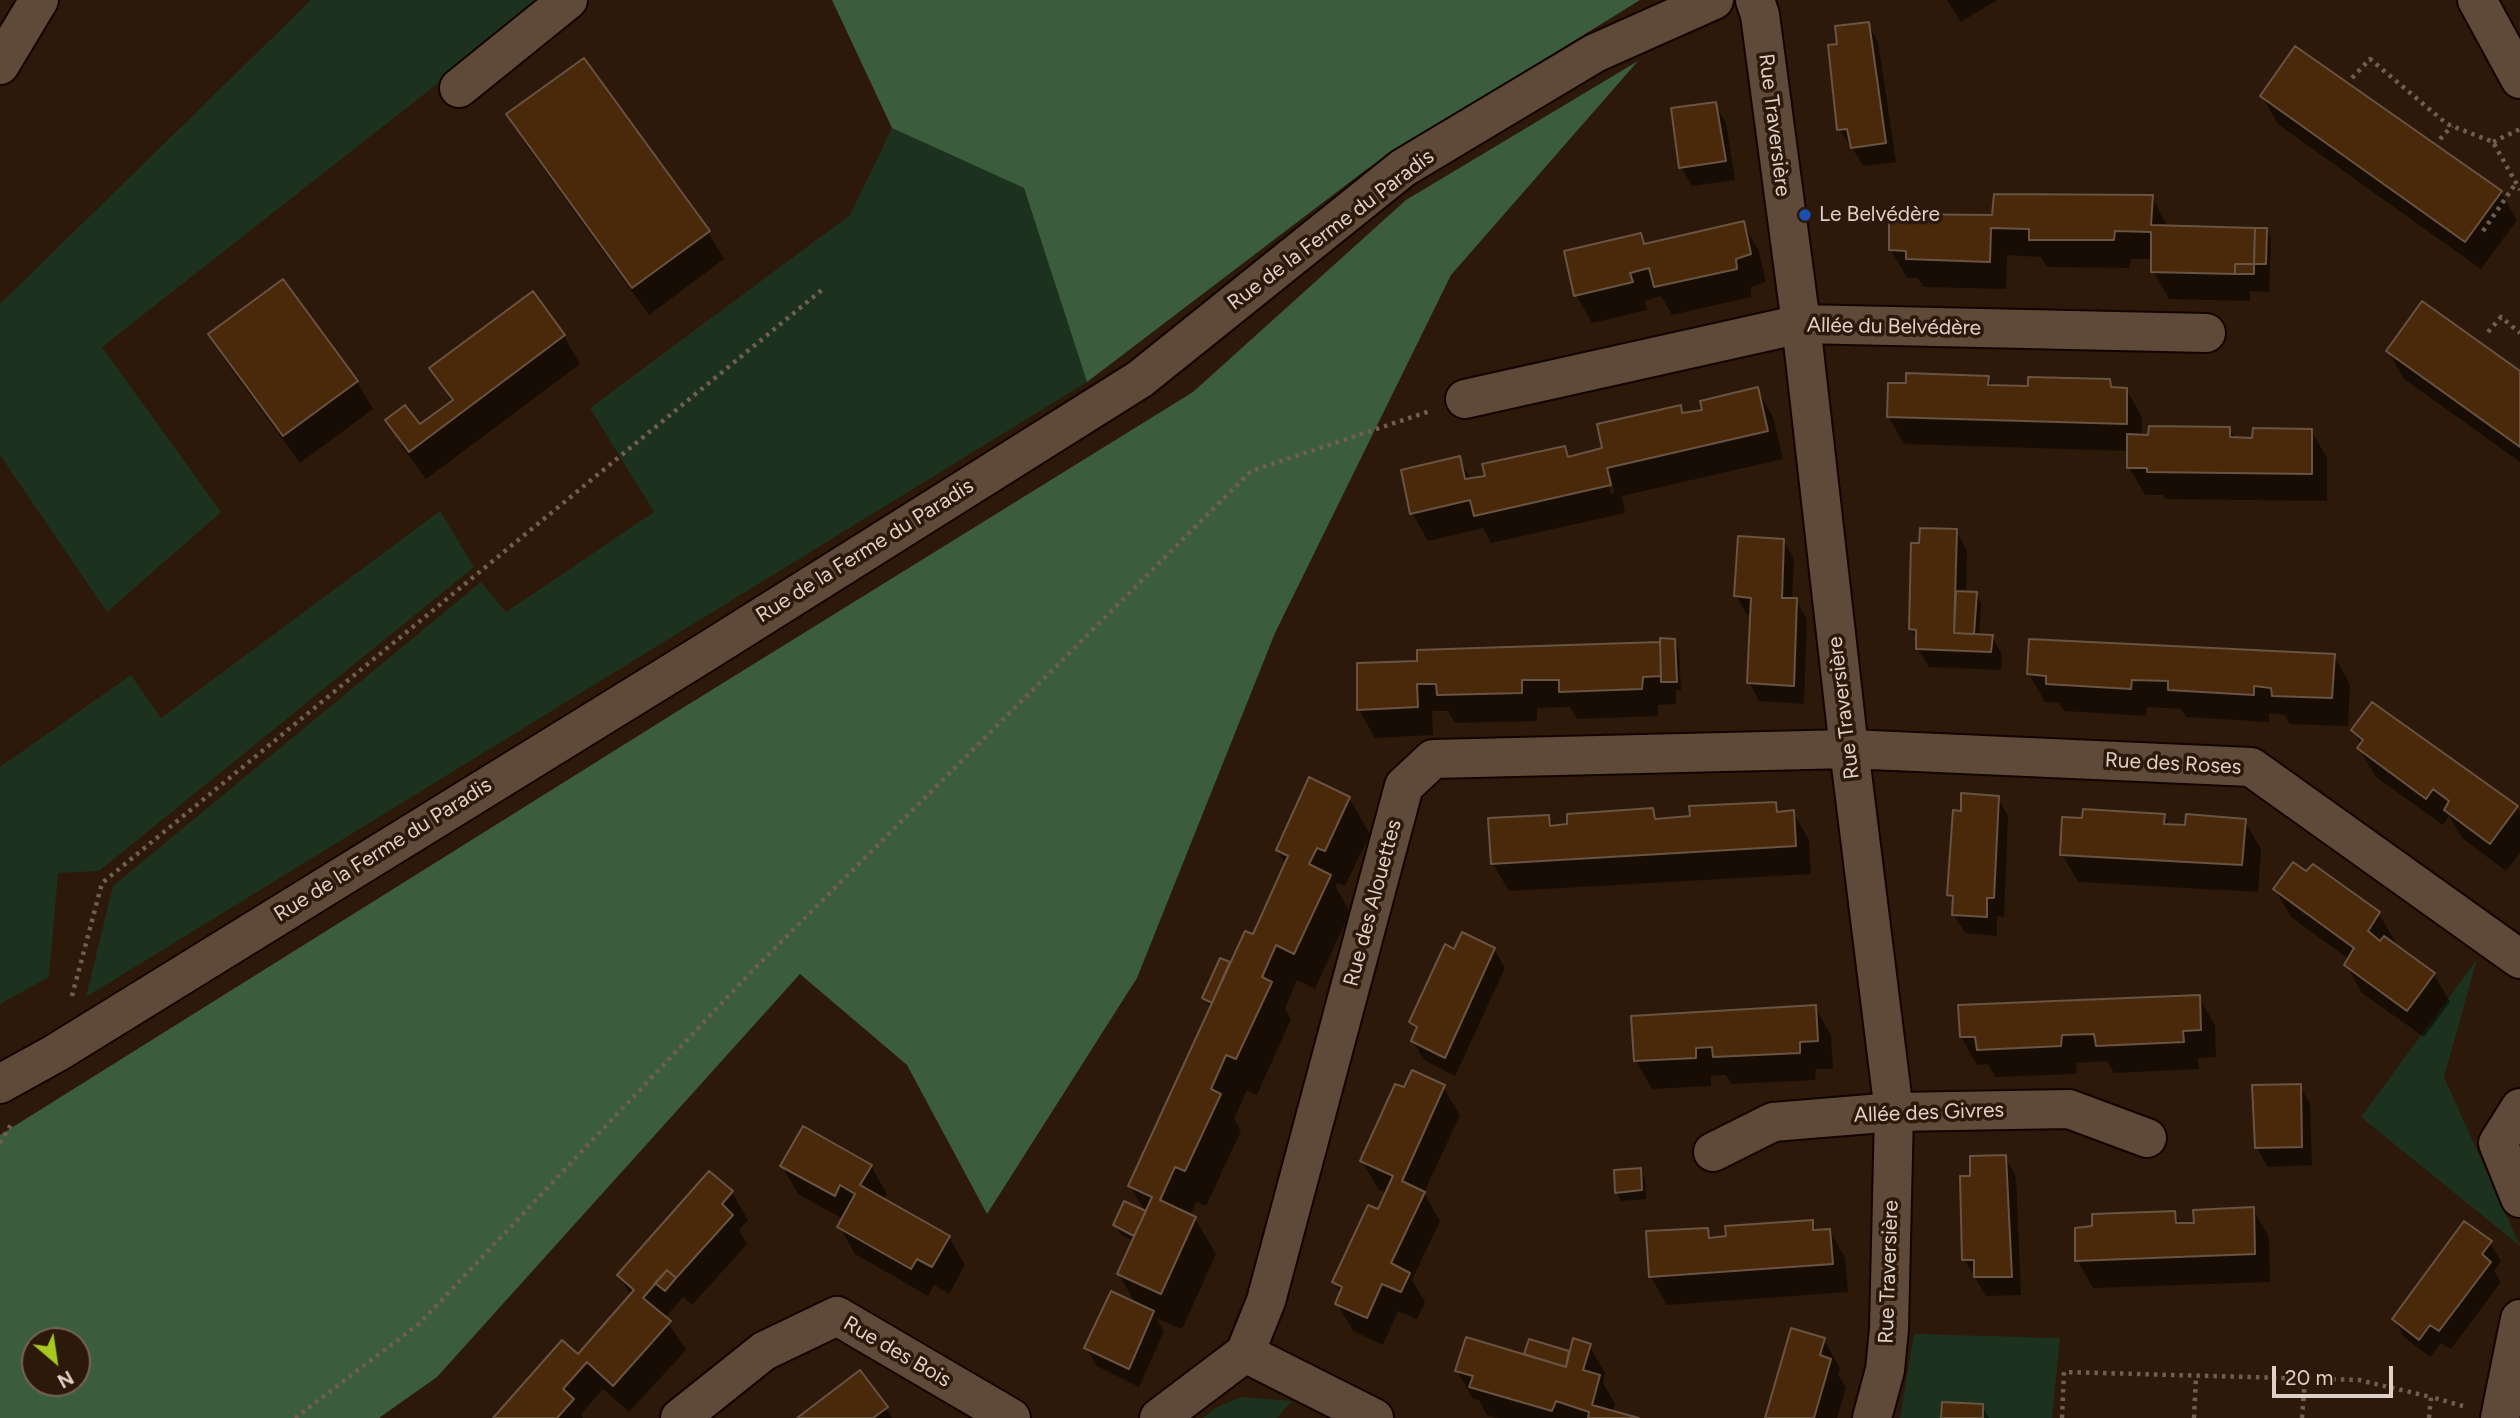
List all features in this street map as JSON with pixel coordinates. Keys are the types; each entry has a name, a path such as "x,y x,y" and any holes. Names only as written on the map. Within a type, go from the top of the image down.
{"street":[{"path":"0,65 39,0"},
{"path":"458,88 568,0"},
{"name":"Rue de la Ferme du Paradis","path":"0,1084 56,1053 692,660 1139,379 1403,168 1595,53 1714,0"},
{"name":"Rue Traversière","path":"1755,0 1762,28 1801,324 1849,749 1894,1112 1889,1329 1885,1370 1872,1418"},
{"path":"2477,0 2520,79"},
{"name":"Allée du Belvédère","path":"1465,400 1801,324 2206,333"},
{"name":"Rue des Roses","path":"1849,749 2250,767 2520,959"},
{"name":"Rue des Alouettes","path":"1245,1353 1266,1301 1404,786 1433,759 1849,749"},
{"name":"Allée des Givres","path":"1713,1152 1773,1122 1894,1112 2069,1108 2147,1138"},
{"path":"2520,1108 2498,1143 2520,1198"},
{"name":"Rue des Bois","path":"680,1418 764,1351 837,1316 1011,1418"},
{"path":"2500,1418 2520,1319"},
{"path":"1159,1418 1245,1353 1374,1418"}],"path":[{"path":"2352,78 2370,59 2447,124 2493,142 2520,190"},
{"path":"2440,139 2452,126"},
{"path":"2493,142 2520,129"},
{"path":"2483,231 2516,183"},
{"path":"56,1053 102,883 823,289"},
{"path":"2488,332 2501,317 2520,333"},
{"path":"295,1418 420,1323 753,970 1251,471 1465,400"},
{"path":"2062,1418 2064,1372 2359,1380 2431,1397"},
{"path":"2194,1418 2196,1376"},
{"path":"2302,1418 2305,1379"}],"green space":[{"path":"311,0 544,0 102,347 221,512 107,612 0,455 0,304"},
{"path":"832,0 1640,0 1367,169 1087,382 1024,188 892,128"},
{"path":"1638,61 1451,275 1275,633 1137,978 987,1214 907,1065 800,974 437,1377 379,1418 0,1418 0,1135 1193,392 1406,200"},
{"path":"892,128 1024,188 1087,382 86,997 113,886 481,582 506,612 654,512 590,408 850,215"},
{"path":"440,511 474,567 99,871 58,873 49,977 0,1004 0,767 131,675 161,718"},
{"path":"2477,959 2444,1077 2520,1246 2361,1117"},
{"path":"1914,1334 2060,1338 2052,1418 1983,1418 1983,1404 1942,1402 1941,1418 1900,1418"},
{"path":"1241,1397 1292,1401 1277,1418 1203,1418 1217,1407"}],"building":[{"path":"1869,22 1886,143 1851,148 1847,129 1837,130 1828,45 1837,44 1835,26"},
{"path":"2295,46 2502,191 2465,242 2260,96"},
{"path":"584,58 710,231 632,288 506,114"},
{"path":"1716,102 1726,161 1679,168 1671,108"},
{"path":"1994,194 2153,195 2151,225 2255,228 2254,264 2235,264 2235,274 2151,272 2151,232 2115,231 2114,240 2029,240 2029,229 1991,228 1990,262 1906,259 1906,251 1889,250 1889,214 1992,215"},
{"path":"1744,221 1751,254 1736,259 1737,269 1654,287 1649,268 1630,273 1633,282 1574,296 1564,251 1641,233 1644,244"},
{"path":"2255,228 2267,228 2266,264 2254,264"},
{"path":"2235,264 2254,264 2254,274 2235,274"},
{"path":"283,279 358,381 283,436 208,334"},
{"path":"533,291 565,335 409,452 385,420 405,405 420,424 453,400 429,368"},
{"path":"2422,301 2520,371 2520,447 2386,351"},
{"path":"1906,373 1989,376 1988,385 2028,386 2028,377 2110,379 2111,387 2127,388 2127,424 1887,417 1888,383 1906,383"},
{"path":"1758,387 1768,431 1607,468 1611,485 1474,516 1470,500 1410,514 1401,470 1460,456 1465,479 1485,476 1482,464 1565,446 1568,457 1602,448 1597,424 1681,405 1682,413 1702,410 1700,401"},
{"path":"2149,426 2230,427 2230,437 2252,438 2253,428 2312,429 2312,474 2147,472 2147,468 2127,468 2127,434 2148,435"},
{"path":"1920,528 1957,529 1954,633 1993,635 1991,652 1916,649 1916,630 1909,629 1911,543 1919,543"},
{"path":"1738,536 1784,539 1782,598 1797,598 1794,686 1747,683 1751,598 1734,596"},
{"path":"1956,591 1977,592 1974,634 1954,633"},
{"path":"1660,638 1675,639 1677,682 1661,682"},
{"path":"2029,639 2335,654 2332,698 2272,696 2271,688 2254,686 2254,695 2168,690 2168,681 2132,680 2131,689 2046,684 2046,676 2027,674"},
{"path":"1660,642 1661,676 1643,677 1642,689 1559,692 1559,680 1522,680 1522,693 1437,695 1436,684 1417,684 1418,707 1357,710 1357,663 1417,661 1417,650"},
{"path":"2372,702 2518,806 2490,844 2444,810 2449,801 2433,789 2426,799 2357,748 2363,740 2351,730"},
{"path":"1309,777 1350,797 1325,851 1317,848 1309,864 1331,875 1294,954 1276,945 1262,977 1272,982 1236,1059 1226,1055 1211,1089 1221,1094 1185,1171 1175,1167 1160,1200 1196,1217 1161,1294 1117,1274 1152,1197 1128,1186 1245,931 1253,934 1288,856 1276,850"},
{"path":"1961,793 1999,796 1994,898 1987,898 1987,917 1952,915 1953,896 1947,895 1953,810 1961,811"},
{"path":"1776,802 1777,812 1794,810 1796,846 1491,864 1488,818 1549,815 1550,826 1567,824 1567,814 1653,808 1655,819 1690,816 1689,806"},
{"path":"2083,809 2165,814 2164,824 2185,825 2186,814 2246,819 2242,865 2060,855 2062,817 2082,818"},
{"path":"2293,862 2306,871 2313,864 2380,912 2368,931 2380,941 2384,936 2435,973 2407,1011 2344,965 2354,948 2273,889"},
{"path":"1462,932 1495,948 1445,1058 1411,1041 1417,1027 1409,1022 1445,944 1454,949"},
{"path":"1220,958 1230,962 1212,1003 1202,998"},
{"path":"2200,995 2201,1030 2183,1031 2184,1042 2096,1046 2094,1034 2062,1035 2061,1046 1977,1050 1975,1037 1960,1037 1958,1005"},
{"path":"1816,1005 1818,1041 1800,1042 1800,1053 1713,1057 1712,1047 1696,1048 1696,1058 1634,1061 1631,1016"},
{"path":"1412,1070 1445,1085 1402,1181 1425,1192 1391,1263 1410,1273 1401,1292 1382,1284 1367,1318 1335,1304 1342,1287 1332,1282 1368,1205 1378,1209 1393,1176 1360,1161 1395,1084 1404,1087"},
{"path":"2301,1084 2302,1147 2255,1148 2252,1085"},
{"path":"803,1126 872,1165 860,1185 950,1236 932,1267 917,1259 911,1269 837,1227 855,1194 840,1185 835,1196 780,1166"},
{"path":"2006,1155 2012,1277 1974,1277 1974,1260 1962,1260 1960,1176 1970,1176 1970,1156"},
{"path":"1641,1168 1642,1190 1615,1193 1614,1170"},
{"path":"709,1171 733,1191 722,1204 733,1215 676,1278 667,1270 643,1298 671,1321 613,1386 587,1362 563,1389 574,1399 557,1418 493,1418 562,1340 578,1354 634,1290 617,1275"},
{"path":"1124,1201 1146,1211 1134,1236 1113,1225"},
{"path":"2254,1207 2255,1254 2075,1261 2075,1228 2092,1226 2092,1214 2175,1211 2176,1223 2194,1223 2193,1210"},
{"path":"1813,1220 1813,1230 1830,1229 1833,1264 1649,1277 1646,1231 1708,1228 1709,1238 1726,1236 1725,1226"},
{"path":"2464,1221 2492,1241 2482,1254 2491,1262 2439,1331 2430,1325 2419,1340 2392,1319"},
{"path":"667,1270 676,1278 665,1291 655,1283"},
{"path":"1111,1291 1154,1311 1129,1369 1084,1348"},
{"path":"1791,1328 1825,1338 1820,1355 1831,1359 1814,1418 1765,1418"},
{"path":"1466,1337 1566,1367 1573,1338 1591,1344 1583,1370 1600,1375 1592,1405 1639,1418 1588,1418 1589,1412 1556,1401 1552,1411 1469,1387 1473,1376 1455,1371"},
{"path":"1529,1339 1569,1351 1566,1367 1524,1354"},
{"path":"860,1370 888,1407 873,1418 797,1418"},
{"path":"1942,1402 1983,1404 1983,1418 1941,1418"}],"place":[{"name":"Le Belvédère","path":"1805,215"}]}
